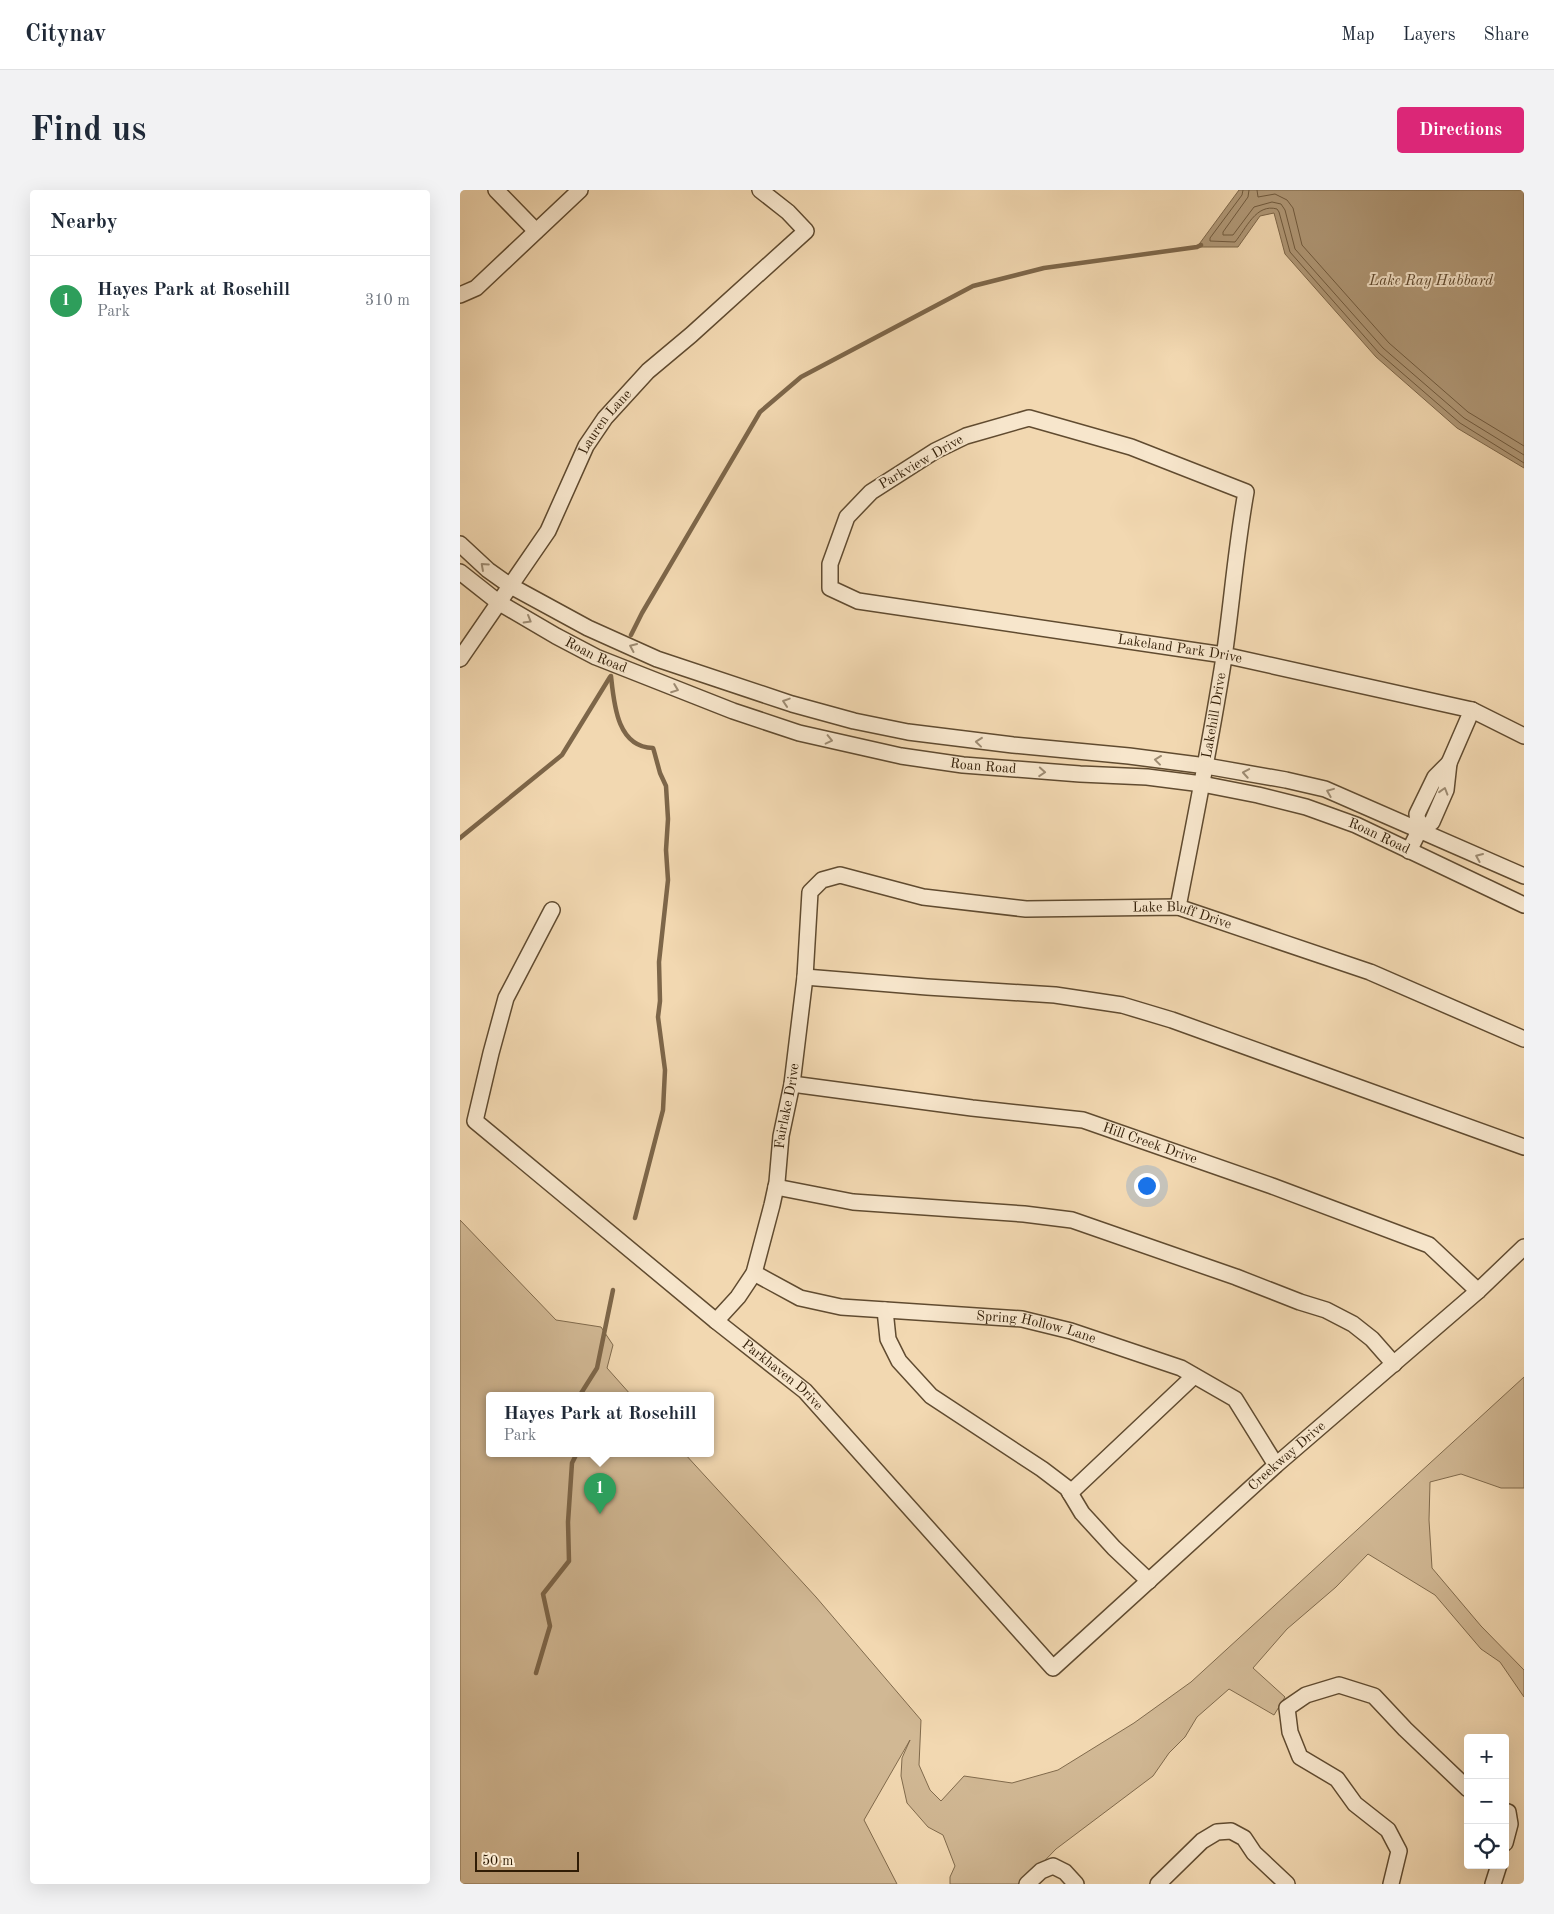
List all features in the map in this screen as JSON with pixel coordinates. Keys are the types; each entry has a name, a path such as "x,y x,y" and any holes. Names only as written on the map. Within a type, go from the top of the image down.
{"street":[{"path":"496,190 536,231"},
{"path":"460,295 476,288 580,190"},
{"name":"Lauren Lane","path":"460,659 548,530 586,446 605,418 648,371 691,335 806,231 788,212 760,190"},
{"name":"Parkview Drive","path":"830,588 830,564 847,517 871,492 935,451 966,436 1029,418 1131,446 1246,492"},
{"name":"Lakehill Drive","path":"1178,907 1206,766 1224,655 1238,535 1246,492"},
{"name":"Roan Road","path":"460,544 488,570 510,585 588,628 658,659 792,704 854,721 908,732 963,740 1130,756 1206,766 1325,789 1524,876"},
{"name":"Roan Road","path":"460,572 498,602 596,657 724,708 799,733 902,756 963,765 1071,774 1148,777 1202,784 1258,795 1306,807 1356,825 1524,905"},
{"name":"Lakeland Park Drive","path":"830,588 858,602 1224,655 1472,710 1524,736"},
{"path":"1409,851 1419,831 1432,822 1436,814 1446,790 1449,763 1472,710"},
{"name":"Lake Bluff Drive","path":"822,880 840,875 923,897 1026,909 1178,907 1370,972 1524,1039"},
{"name":"Fairlake Drive","path":"716,1321 738,1297 754,1273 776,1187 781,1136 792,1084 805,977 810,892 822,880"},
{"name":"Parkhaven Drive","path":"552,910 506,998 475,1121 716,1321 805,1391 1053,1668"},
{"path":"805,977 1055,995 1122,1005 1172,1020 1524,1147"},
{"name":"Hill Creek Drive","path":"792,1084 972,1108 1083,1120 1272,1186 1429,1245 1478,1291"},
{"path":"776,1187 853,1202 1024,1214 1072,1220 1326,1310 1353,1324 1372,1339 1394,1364"},
{"name":"Creekway Drive","path":"1053,1668 1276,1465 1478,1291 1524,1247"},
{"name":"Spring Hollow Lane","path":"754,1273 800,1298 842,1307 1022,1319 1080,1334 1181,1368 1235,1399 1276,1465"},
{"path":"885,1310 888,1339 899,1361 931,1396 1042,1469 1067,1488 1082,1513 1114,1548 1149,1581"},
{"path":"1070,1493 1194,1376"},
{"path":"1391,1884 1399,1851 1388,1830 1356,1804 1337,1779 1300,1756 1290,1732 1286,1708 1306,1696 1339,1685 1374,1696 1405,1729 1464,1785"},
{"path":"1158,1884 1211,1835 1217,1832 1231,1831 1244,1838 1254,1853 1286,1884"},
{"path":"1027,1884 1041,1871 1053,1866 1064,1872 1076,1884"},
{"path":"1493,1884 1499,1869"}],"shaded area":[{"path":"460,1220 556,1320 601,1327 613,1345 607,1368 628,1392 486,1392 486,1457 688,1457 816,1597 921,1720 919,1765 930,1790 941,1801 964,1776 1012,1783 1058,1770 1134,1723 1191,1682 1524,1377 1524,1488 1501,1488 1461,1474 1430,1482 1429,1520 1432,1568 1481,1626 1524,1670 1524,1697 1500,1662 1481,1649 1435,1595 1368,1554 1336,1587 1287,1629 1253,1668 1285,1697 1274,1715 1229,1689 1197,1717 1185,1737 1169,1753 1153,1776 1056,1849 1022,1884 950,1884 950,1877 955,1866 943,1835 928,1827 907,1803 901,1776 902,1758 910,1740 864,1820 897,1884 460,1884"}],"water":[{"name":"Lake Ray Hubbard","path":"1239,190 1524,190 1524,468 1457,428 1376,357 1285,254 1274,213 1260,216 1238,247 1197,247"}],"waterway":[{"path":"631,635 760,412 801,377 973,286 1044,268 1201,245"},
{"path":"611,676 616,711 625,732 641,746 653,748 666,786 668,819 666,850 668,880 659,962 660,1001 658,1017 665,1070 663,1110 635,1218"},
{"path":"460,838 562,755 610,677"},
{"path":"582,1392 597,1368 613,1290"},
{"path":"536,1673 550,1626 543,1594 569,1561 568,1522 572,1463 575,1457"}],"place":[{"name":"Hayes Park at Rosehill","path":"600,1514"}]}
